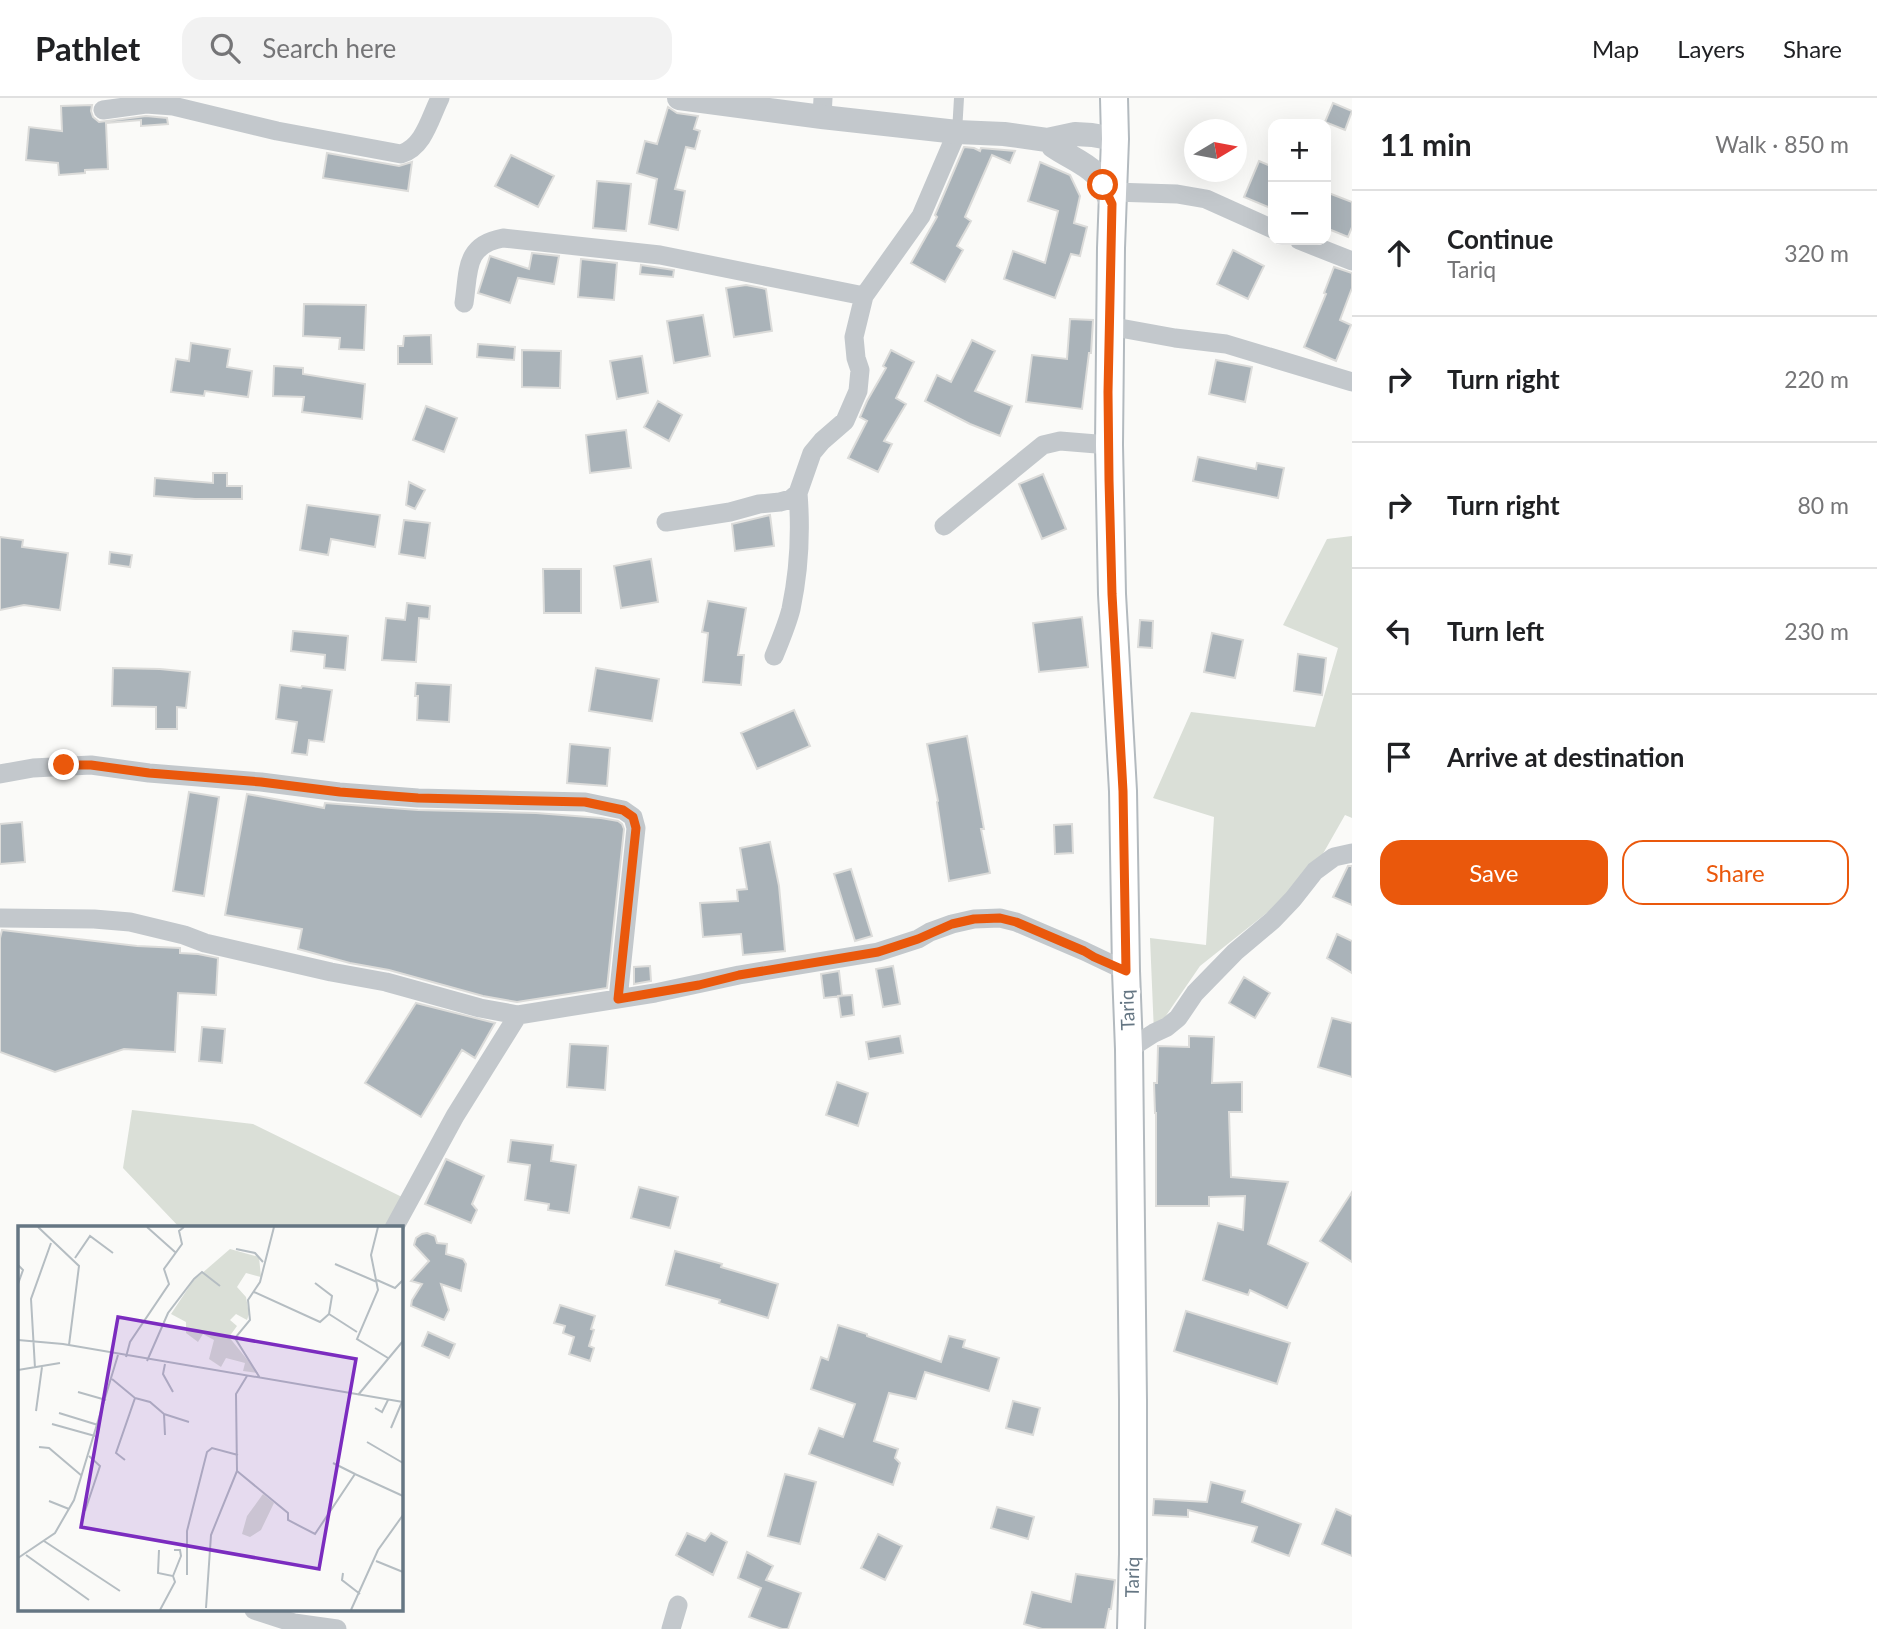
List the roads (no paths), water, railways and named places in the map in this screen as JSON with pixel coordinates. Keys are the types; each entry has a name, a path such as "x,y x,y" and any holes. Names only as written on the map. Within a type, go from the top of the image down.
{"main road":[{"name":"Tariq","path":"1114,98 1109,444 1112,594 1123,791 1129,1049 1133,1400 1131,1629"}],"street":[{"path":"103,110 146,104 173,106 277,131 401,154 413,149 421,140 439,98"},
{"path":"680,98 822,108 957,132 1004,134 1052,141 1088,160 1114,166"},
{"path":"1052,141 1105,112 1114,98"},
{"path":"774,656 790,611 800,521 798,493 812,453 845,421 858,391 860,370 854,337 864,296 921,216 957,132"},
{"path":"1052,141 1075,134 1115,139"},
{"path":"1052,141 1096,174 1113,198 1177,194 1206,200 1268,227"},
{"path":"464,303 470,260 482,244 503,238 660,256 864,296"},
{"path":"1312,245 1352,261"},
{"path":"1109,326 1226,344 1352,382"},
{"path":"944,526 1043,445 1060,441 1109,444"},
{"path":"666,522 780,502 798,493"},
{"path":"0,774 33,768 91,765 340,792 418,798 585,802 623,810 633,817 636,828 618,999"},
{"path":"1129,1049 1178,1018 1195,993 1235,951 1273,920 1315,871 1334,857 1352,853"},
{"path":"0,918 130,922 205,943 386,982 480,1008 518,1015 878,952 952,924 974,919 1000,918 1016,922 1126,971"},
{"path":"395,1226 455,1116 518,1015"},
{"path":"671,1629 678,1605"},
{"path":"260,1612 294,1623 337,1629"}],"lane":[{"path":"957,132 959,98"}]}
